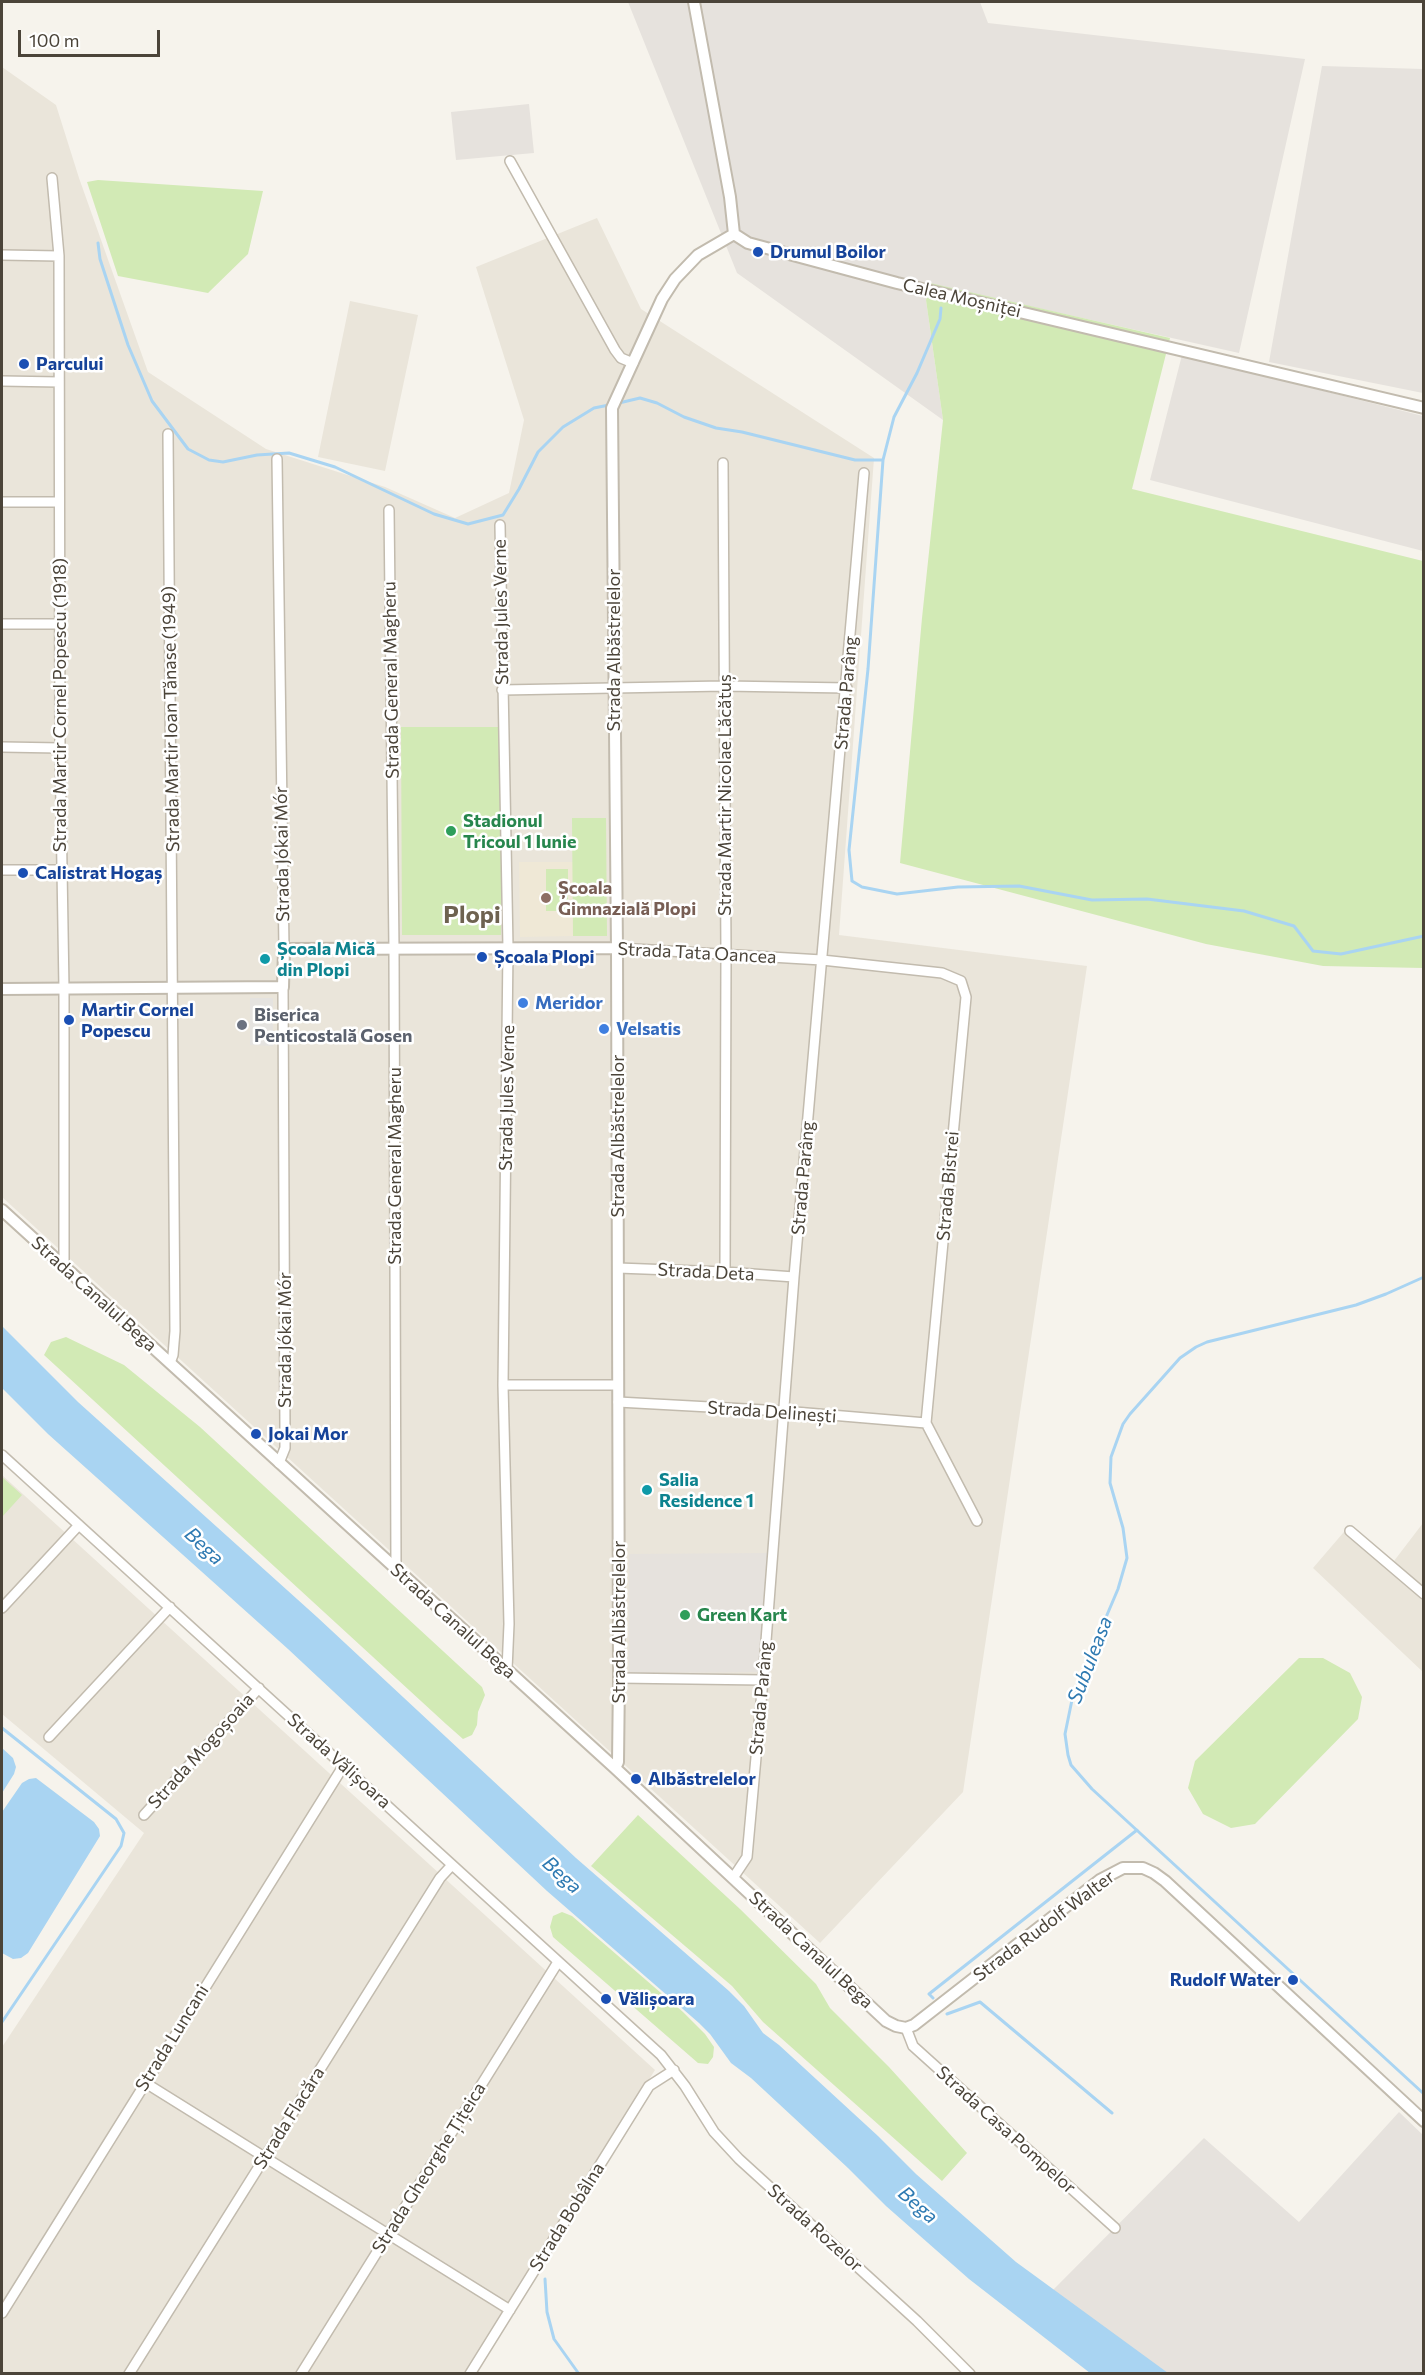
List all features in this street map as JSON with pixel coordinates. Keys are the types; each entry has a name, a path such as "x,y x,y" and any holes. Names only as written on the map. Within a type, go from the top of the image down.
{"street":[{"path":"694,2 730,197 734,234"},
{"path":"510,161 615,350 621,358 633,363"},
{"name":"Strada Martir Cornel Popescu (1918)","path":"52,178 59,256 58,502 60,870 64,989 64,1268"},
{"name":"Strada Albăstrelelor","path":"615,1768 618,1762 619,1678 617,948 612,408 662,299 675,279 698,255 734,234"},
{"name":"Calea Moșniței","path":"734,234 759,248 897,283 1424,408"},
{"path":"2,255 59,256"},
{"path":"2,381 59,382"},
{"name":"Strada Martir Ioan Tănase (1949)","path":"168,434 175,1331 170,1363"},
{"name":"Strada Jókai Mór","path":"277,459 284,949 285,1435 285,1448 279,1463"},
{"name":"Strada Martir Nicolae Lăcătuș","path":"723,462 725,1272"},
{"name":"Strada Parâng","path":"733,1878 747,1857 794,1277 864,473"},
{"path":"2,502 58,502"},
{"name":"Strada General Magheru","path":"389,510 394,949 396,1570"},
{"name":"Strada Jules Verne","path":"500,525 508,948 503,1385 509,1624 507,1670"},
{"path":"2,624 60,624"},
{"path":"502,690 724,686 847,688"},
{"path":"2,747 60,748"},
{"path":"2,870 60,870"},
{"name":"Strada Tata Oancea","path":"284,949 617,948 822,960"},
{"name":"Strada Bistrei","path":"822,960 942,974 961,981 964,989 965,1008 926,1423"},
{"path":"2,989 283,987"},
{"name":"Strada Canalul Bega","path":"2,1210 615,1768 886,2020 896,2026 906,2028"},
{"name":"Strada Deta","path":"618,1268 794,1277"},
{"path":"503,1385 618,1385"},
{"name":"Strada Delinești","path":"618,1402 926,1423"},
{"path":"926,1423 977,1521"},
{"name":"Strada Vălișoara","path":"2,1455 661,2055 674,2070"},
{"path":"2,1608 79,1525"},
{"path":"1350,1531 1424,1594"},
{"path":"49,1737 170,1607"},
{"path":"619,1678 763,1680"},
{"name":"Strada Mogoșoaia","path":"144,1815 259,1688"},
{"name":"Strada Luncani","path":"2,2313 144,2082 344,1765"},
{"name":"Strada Flacăra","path":"129,2373 440,1878 452,1864"},
{"name":"Strada Rudolf Walter","path":"906,2028 922,2020 1101,1880 1123,1868 1143,1869 1165,1881 1424,2121"},
{"name":"Strada Gheorghe Țițeica","path":"301,2373 558,1962"},
{"name":"Strada Casa Pompelor","path":"906,2028 913,2046 1115,2228"},
{"name":"Strada Bobâlna","path":"470,2373 649,2086 674,2070"},
{"name":"Strada Rozelor","path":"674,2070 714,2132 739,2159 917,2321 970,2373"},
{"path":"144,2082 510,2310"}],"shaded area":[{"path":"628,2 980,2 988,23 1305,59 1239,353 930,284 926,300 943,420 737,273"},
{"path":"1322,66 1423,69 1423,393 1269,362"},
{"path":"2,67 56,105 79,178 148,372 266,449 385,487 455,518 509,493 524,420 476,267 597,218 641,309 874,458 839,935 1087,966 963,1792 820,1943 2,1197"},
{"path":"529,104 534,153 456,160 451,112"},
{"path":"350,301 418,315 385,471 318,457"},
{"path":"1182,355 1423,416 1423,551 1150,480"},
{"name":"Școala Gimnazială Plopi","path":"519,862 573,862 573,936 520,937"},
{"path":"250,998 273,998 273,1046 250,1045"},
{"path":"2,1475 655,2070 464,2373 2,2373 2,2047 144,1833 2,1714"},
{"path":"1423,1523 1423,1672 1313,1568 1349,1526 1394,1561"},
{"path":"767,1553 758,1672 629,1673 629,1554"},
{"path":"1399,2112 1423,2135 1423,2373 1160,2373 1051,2292 1204,2138 1299,2222"}],"green space":[{"path":"98,180 263,191 248,254 208,293 118,276 87,182"},
{"path":"930,283 1170,338 1132,489 1423,561 1423,968 1323,966 1206,944 900,863 943,420 926,300"},
{"name":"Stadionul Tricoul 1 Iunie","path":"401,727 501,727 501,935 402,935"},
{"path":"572,818 606,818 607,936 573,936"},
{"path":"546,869 568,869 568,911 546,911"},
{"path":"66,1337 124,1365 200,1427 482,1687 485,1695 472,1735 463,1739 446,1724 44,1355 51,1342"},
{"path":"2,1477 22,1495 2,1517"},
{"path":"1299,1658 1323,1658 1350,1673 1362,1697 1358,1719 1255,1824 1231,1828 1203,1814 1188,1788 1195,1761"},
{"path":"638,1815 740,1909 816,1984 830,2008 889,2067 967,2153 942,2181 763,2022 732,1986 591,1866"},
{"path":"562,1912 572,1916 683,2012 705,2034 714,2047 713,2057 708,2064 698,2063 553,1937 550,1927 553,1916"}],"water":[{"name":"Bega","path":"2,1326 78,1402 317,1617 576,1858 729,1991 744,2006 763,2033 878,2136 916,2174 1016,2262 1168,2373 1090,2373 969,2279 886,2206 751,2078 731,2063 699,2023 547,1891 288,1649 48,1434 2,1388"},
{"path":"2,1748 13,1758 16,1767 2,1793"},
{"path":"36,1778 94,1822 99,1829 100,1836 28,1953 21,1958 13,1959 2,1953 2,1812 22,1783"}],"waterway":[{"path":"98,243 100,259 128,345 152,401 188,449 209,460 223,462 257,455 289,453 335,467 434,514 468,524 503,515 538,452 563,427 594,408 609,405"},
{"path":"941,308 940,319 917,373 894,417 883,460 868,669 849,850 852,881 862,887 897,894 958,887 1019,886 1092,900 1147,899 1244,911 1294,926 1313,951 1341,954 1424,936"},
{"path":"619,403 640,398 716,428 742,432 855,460 883,460"},
{"name":"Subuleasa","path":"1424,1277 1356,1305 1207,1342 1196,1347 1180,1358 1130,1414 1123,1424 1111,1457 1110,1483 1123,1528 1127,1558 1118,1589 1073,1695 1065,1734 1071,1765 1092,1789 1424,2094"},
{"path":"2,1728 116,1819 124,1833 121,1846 2,2022"},
{"path":"933,1998 929,1994 1137,1830"},
{"path":"947,2014 980,2002 1112,2113"},
{"path":"545,2279 547,2312 554,2339 579,2374"}],"place":[{"name":"Drumul Boilor","path":"758,252"},
{"name":"Parcului","path":"24,364"},
{"name":"Stadionul Tricoul 1 Iunie","path":"451,831"},
{"name":"Calistrat Hogaș","path":"23,873"},
{"name":"Școala Gimnazială Plopi","path":"546,898"},
{"name":"Școala Plopi","path":"482,957"},
{"name":"Școala Mică din Plopi","path":"265,959"},
{"name":"Meridor","path":"523,1003"},
{"name":"Martir Cornel Popescu","path":"69,1020"},
{"name":"Biserica Penticostală Gosen","path":"242,1025"},
{"name":"Velsatis","path":"604,1029"},
{"name":"Jokai Mor","path":"256,1434"},
{"name":"Salia Residence 1","path":"647,1490"},
{"name":"Green Kart","path":"685,1615"},
{"name":"Albăstrelelor","path":"636,1779"},
{"name":"Rudolf Water","path":"1293,1980"},
{"name":"Vălișoara","path":"606,1999"}],"district":[{"name":"Plopi","path":"472,915"}]}
